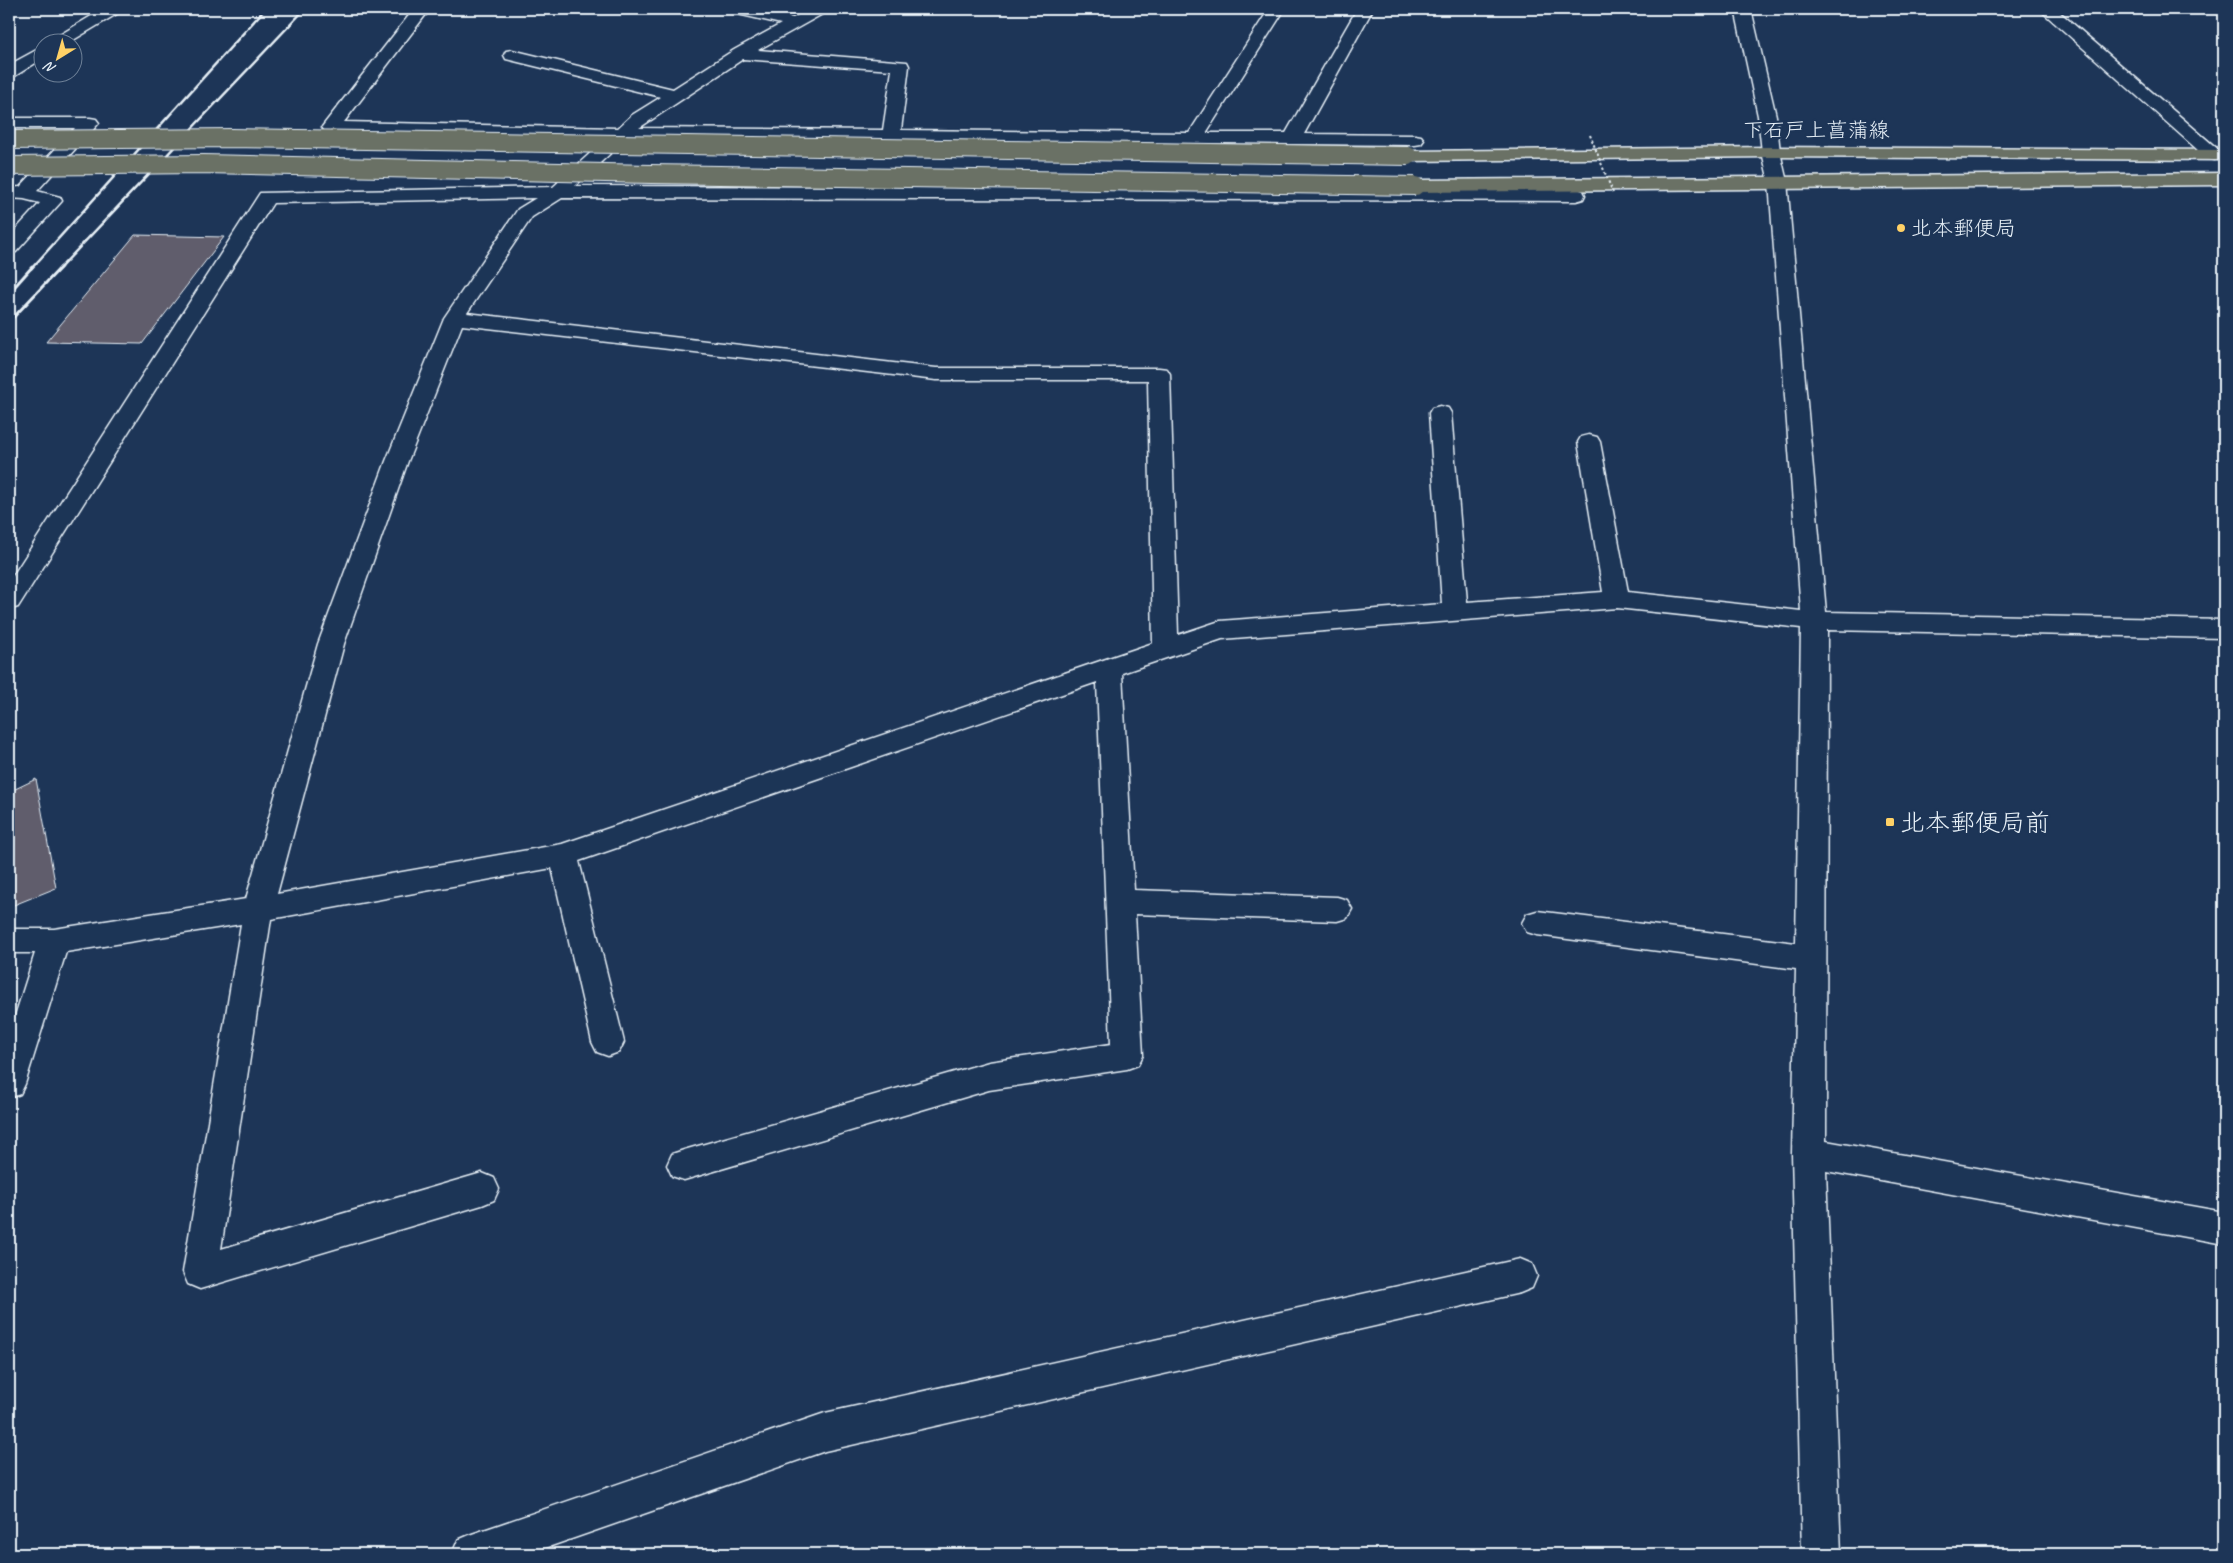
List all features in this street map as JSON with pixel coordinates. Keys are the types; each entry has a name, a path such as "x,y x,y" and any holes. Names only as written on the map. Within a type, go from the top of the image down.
{"main road":[{"name":"下石戸上菖蒲線","path":"9,140 231,138 642,146 1411,148 2219,155"},
{"path":"9,166 204,164 661,174 1415,186 2224,179"}],"street":[{"path":"76,32 114,9"},
{"path":"422,9 331,127 621,133 1292,139 1411,148"},
{"path":"735,9 796,23"},
{"path":"482,1189 200,1272 258,909 331,644 397,460 454,318 525,213 558,192 638,118 740,54 820,9"},
{"path":"1194,138 1277,9"},
{"path":"1292,139 1366,9"},
{"path":"1743,9 1767,116 1771,152 1778,182 1814,621 1809,1153 1821,1554"},
{"path":"2047,9 2219,155"},
{"path":"740,54 901,66 891,135"},
{"path":"512,55 676,95"},
{"path":"9,72 32,58"},
{"path":"9,124 90,123 17,193"},
{"path":"9,601 267,197 558,192 1576,195"},
{"path":"9,248 53,200 17,193"},
{"path":"454,318 936,374 1159,374 1166,648"},
{"path":"1440,413 1455,611"},
{"path":"1589,442 1618,599"},
{"path":"9,940 54,941 258,909 563,855 1220,630 1618,599 1814,621 2224,629"},
{"path":"684,1165 990,1076 1128,1055 1110,668"},
{"path":"563,855 608,1042"},
{"path":"1120,901 1337,909"},
{"path":"1537,923 1812,958"},
{"path":"9,1084 54,941"},
{"path":"1809,1153 2224,1228"},
{"path":"472,1554 825,1432 1520,1276"}],"path":[{"path":"1590,135 1613,193"}],"building":[{"path":"135,235 224,237 142,344 46,342"},
{"path":"36,779 56,888 9,907 9,792"}],"railway":[{"path":"31,269 265,9"},
{"path":"59,269 305,9"},
{"path":"9,293 32,267"},
{"path":"9,322 61,267"}],"place":[{"name":"北本郵便局","path":"1901,228"},
{"name":"北本郵便局前","path":"1890,822"}]}
